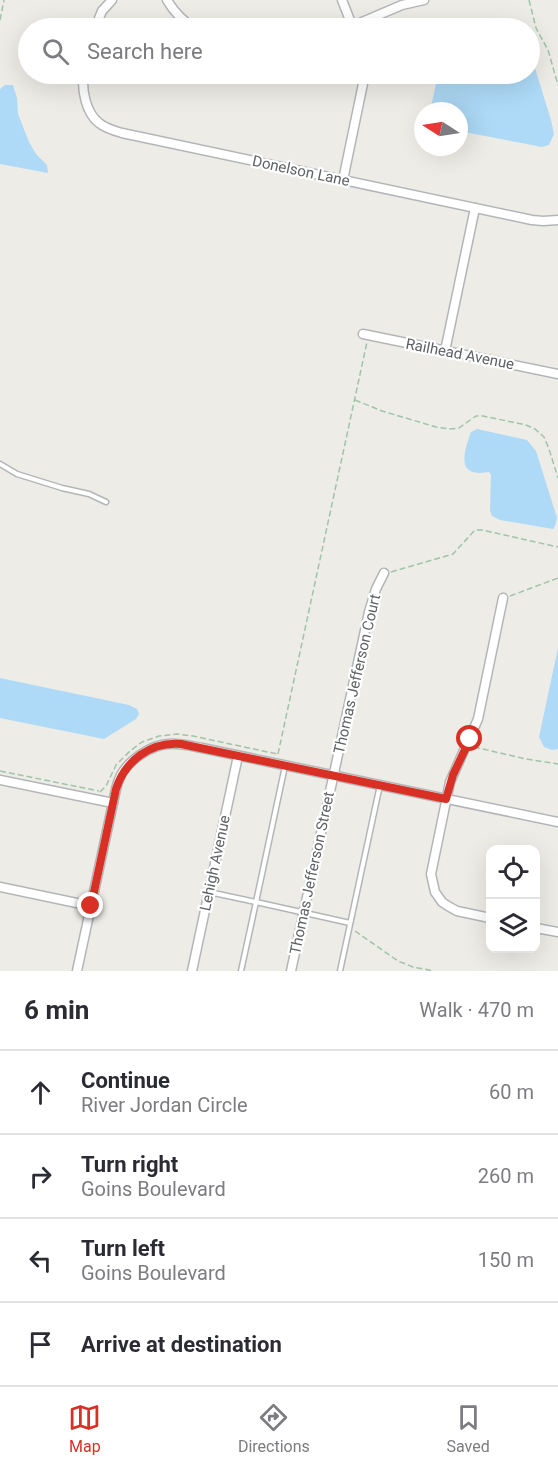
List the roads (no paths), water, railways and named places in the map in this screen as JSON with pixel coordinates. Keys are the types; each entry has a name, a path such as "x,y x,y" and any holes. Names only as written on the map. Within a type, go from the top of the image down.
{"street":[{"path":"99,18 112,0"},
{"path":"168,0 172,9 181,18"},
{"path":"342,0 348,18"},
{"path":"373,18 402,5 424,0"},
{"name":"Donelson Lane","path":"84,84 84,98 99,123 122,134 538,221 558,220"},
{"path":"343,180 363,84"},
{"path":"445,351 475,208"},
{"name":"Railhead Avenue","path":"365,335 558,374"},
{"name":"Thomas Jefferson Court","path":"334,776 373,598 384,573"},
{"path":"486,917 457,911 448,906 438,897 433,886 432,869 453,775 478,719 503,598"},
{"path":"77,971 117,784 132,762 160,745 181,744 558,822"},
{"name":"Lehigh Avenue","path":"192,971 238,756"},
{"name":"Thomas Jefferson Street","path":"291,971 334,776"},
{"path":"0,780 113,803"},
{"path":"0,887 91,906"},
{"path":"540,929 558,932"}],"lane":[{"path":"0,464 17,474 89,494 106,502"},
{"path":"241,971 281,765"},
{"path":"340,971 380,785"},
{"path":"209,892 304,913 350,926"}],"water":[{"path":"436,84 540,84 554,134 549,145 542,147 468,133 468,102 432,102"},
{"path":"5,85 13,85 18,114 29,142 36,154 47,165 48,173 0,164 0,90"},
{"path":"477,429 527,440 536,451 557,518 553,529 500,520 492,516 490,510 491,475 489,472 471,471 465,463 465,452 471,432"},
{"path":"558,648 558,749 552,750 544,747 539,737"},
{"path":"0,678 129,705 137,709 139,714 136,719 104,739 0,718"}]}
